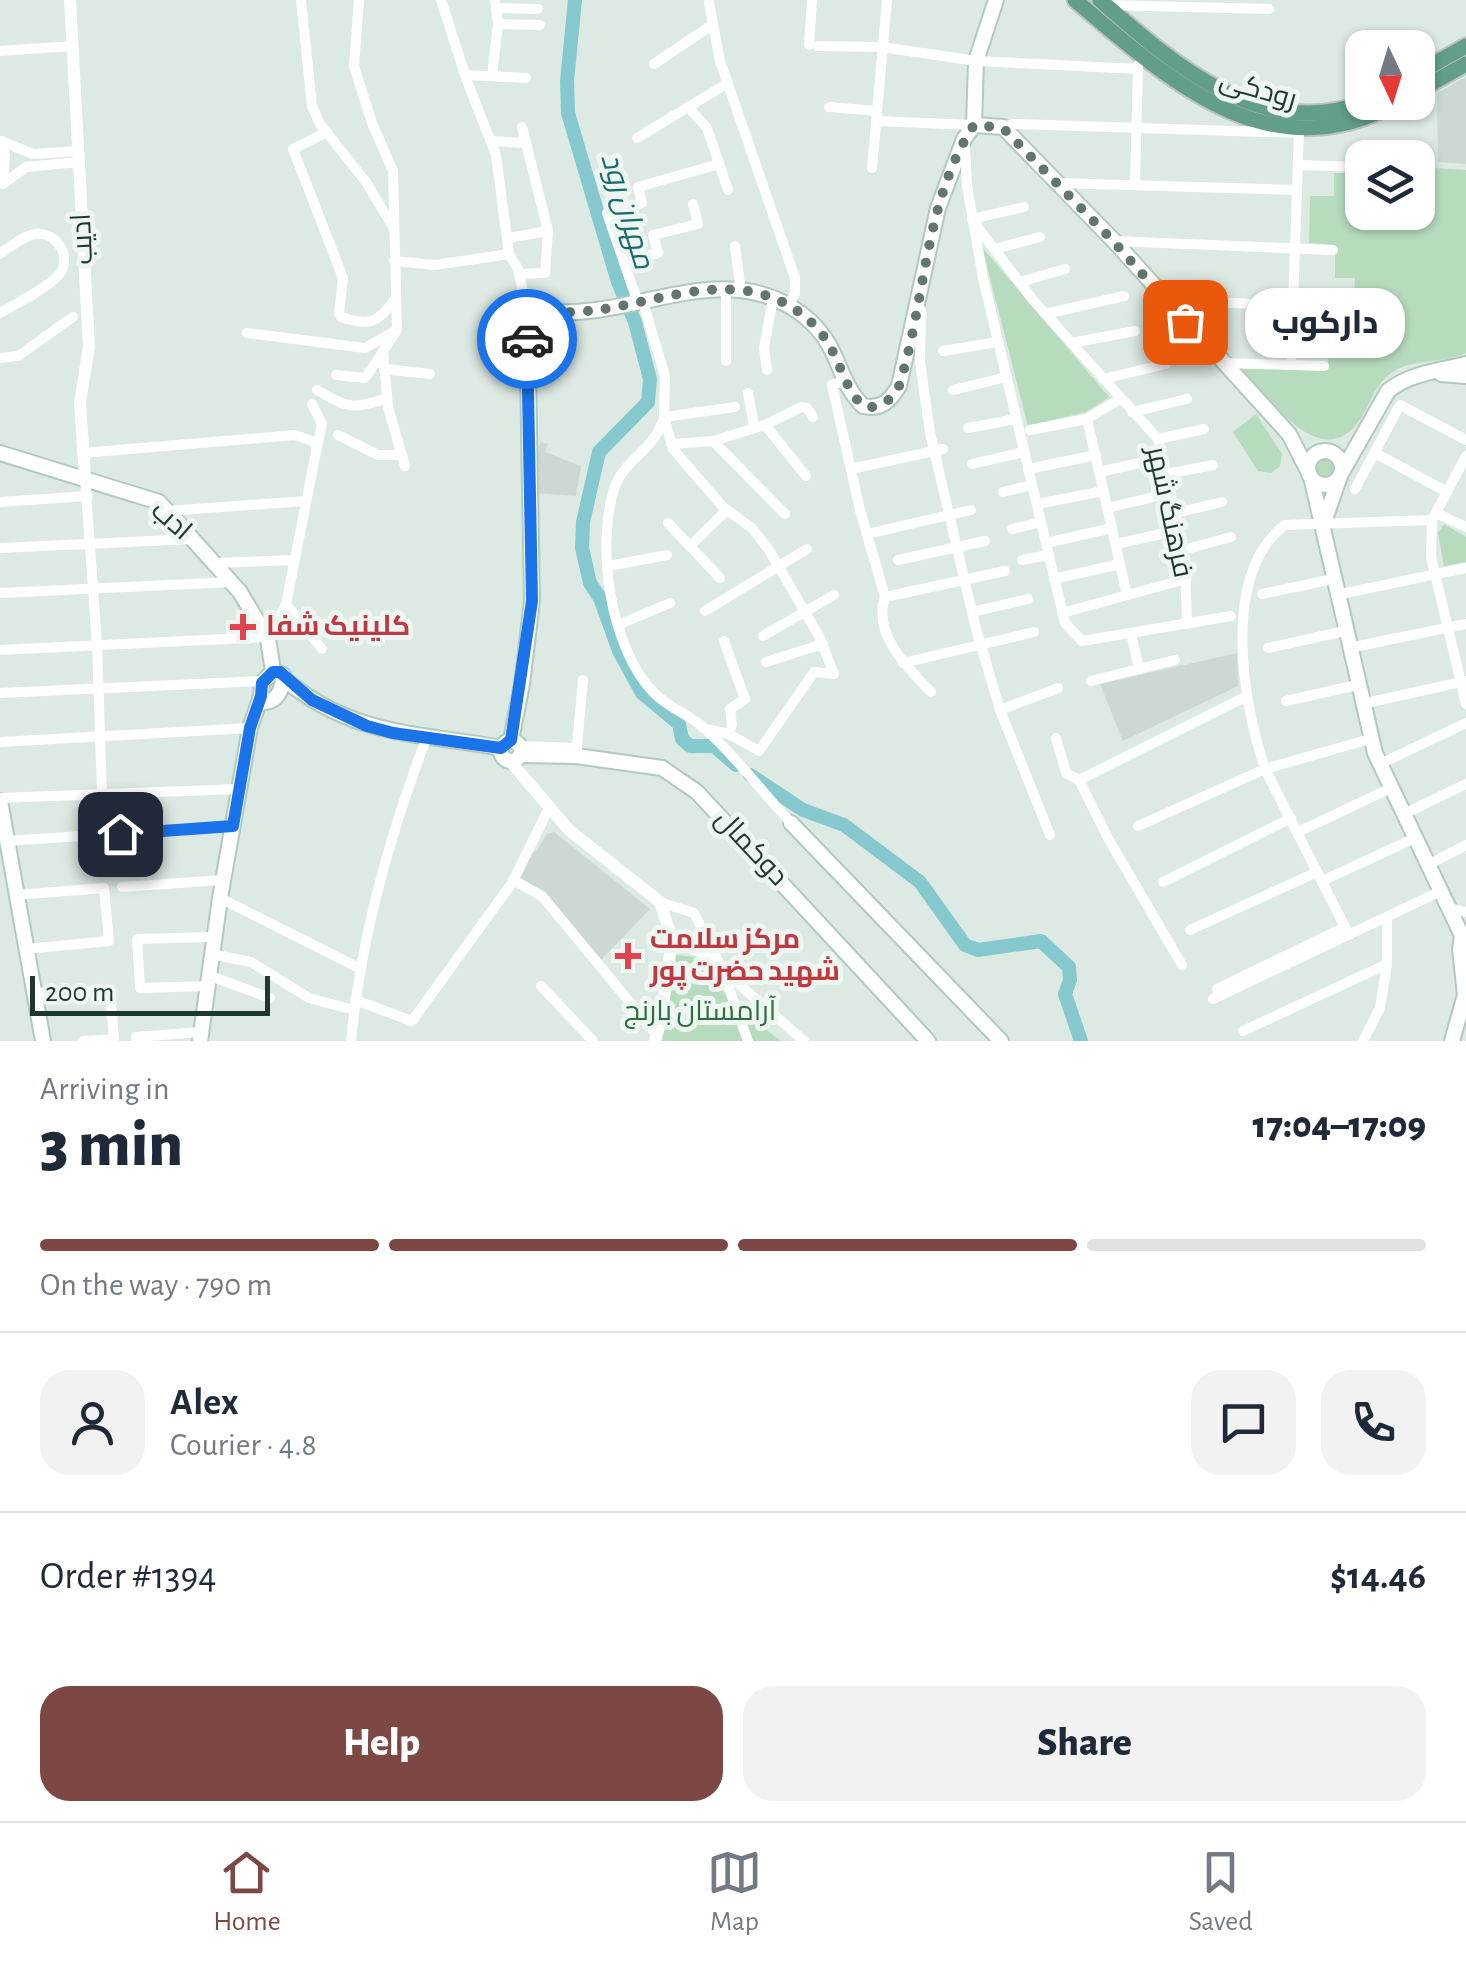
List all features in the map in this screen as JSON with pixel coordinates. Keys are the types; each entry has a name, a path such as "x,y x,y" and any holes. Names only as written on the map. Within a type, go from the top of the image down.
{"main road":[{"path":"200,1037 250,728 271,688 312,700 367,726 511,751 532,601 527,310 596,310 685,290 734,291 772,298 811,322 832,346 846,380 863,406 873,408 892,397 904,372 938,208 964,140 974,125 976,61 996,0"},
{"path":"987,25 1011,0"},
{"name":"رودکى","path":"1075,0 1138,62 1307,126 1353,124 1361,120"},
{"name":"رودکى","path":"1102,2 1186,80"},
{"path":"1435,63 1466,46"},
{"path":"1435,81 1466,64"},
{"name":"رودکى","path":"1307,126 1345,111"},
{"path":"974,125 1003,128 1114,242 1289,434 1310,474 1370,738 1464,939 1460,949 1465,995 1452,1041"},
{"path":"1324,523 1341,474 1388,391 1400,381 1466,364"},
{"path":"1430,373 1466,376"},
{"path":"1289,434 1340,459 1341,474 1334,482 1324,485 1310,474"},
{"path":"1310,474 1313,456 1361,436"},
{"name":"ادب","path":"0,453 159,502 231,582 267,638 271,688"},
{"name":"دوکمال","path":"511,751 577,752 662,768 697,792 928,1041"},
{"path":"0,800 42,1041"},
{"name":"دوکمال","path":"790,824 1001,1041"},
{"path":"1461,1041 1466,1025"}],"street":[{"name":"ادیب","path":"70,0 89,346 80,402 84,478"},
{"path":"301,0 312,106 394,228"},
{"path":"336,376 365,378 397,330 392,171 354,66 359,0"},
{"path":"441,0 464,75 491,142 510,254 527,310"},
{"path":"812,0 814,46 882,47 976,61 1138,62 1135,185"},
{"path":"872,168 887,0"},
{"path":"1102,2 1269,9"},
{"path":"709,3 728,84 795,278 795,293 789,305"},
{"path":"492,76 498,24 496,4 538,8"},
{"path":"498,24 540,26"},
{"path":"654,64 712,25"},
{"path":"0,51 72,46"},
{"path":"464,75 526,78"},
{"path":"638,138 728,84"},
{"path":"829,107 876,116 974,125"},
{"path":"689,108 707,128 728,190"},
{"path":"1003,128 1013,124 1136,128 1307,126 1298,165 1291,364"},
{"path":"519,274 546,273 548,231 522,127"},
{"path":"326,132 294,149 343,278 340,315 364,324 373,323 394,299"},
{"path":"0,140 33,154 78,156"},
{"path":"0,140 6,155 1,186"},
{"path":"964,140 972,219 1065,623 1082,642 1231,616"},
{"path":"491,142 526,143"},
{"path":"1,186 26,167 78,156"},
{"path":"719,164 638,187 642,204 606,213 665,376 664,418 658,435 620,473 608,512 610,597 638,671 654,694 703,728 790,824"},
{"path":"1298,165 1345,166"},
{"path":"1056,183 1297,190"},
{"path":"624,264 658,252 653,235 698,224 693,204"},
{"path":"972,219 1024,207"},
{"name":"فرهنگ شهر","path":"972,219 1046,314 1158,439 1183,550 1187,624"},
{"path":"508,238 548,231"},
{"path":"0,254 29,235 46,234 54,238 64,253 57,277 0,313"},
{"path":"994,249 1040,237"},
{"path":"1114,242 1332,250"},
{"path":"726,362 735,246"},
{"path":"394,261 435,265 510,254"},
{"path":"1020,282 1065,269"},
{"path":"921,291 920,362 964,579 1000,710 1050,835"},
{"path":"1046,314 1124,296"},
{"path":"767,370 764,348 772,298"},
{"path":"1166,302 1328,306"},
{"path":"0,358 18,356 73,317"},
{"path":"247,333 365,348 397,330"},
{"path":"1071,343 1135,331"},
{"path":"943,350 998,342"},
{"path":"338,435 378,455 403,460 387,398 383,352"},
{"path":"1224,363 1324,366"},
{"path":"1102,380 1166,364"},
{"path":"384,369 430,374"},
{"path":"953,390 1007,377"},
{"path":"846,380 832,385 885,597 882,607 892,649 931,692"},
{"path":"317,390 347,408 387,398"},
{"path":"748,393 759,426 806,476"},
{"path":"1132,412 1187,399"},
{"path":"1030,430 1087,419 1120,400"},
{"path":"0,650 267,638 286,604 322,424 312,404"},
{"path":"1355,489 1400,405 1466,440"},
{"path":"672,444 713,441 801,407 807,408 813,417"},
{"path":"664,418 734,408"},
{"path":"664,418 672,444 727,510 752,528 778,565 806,612 834,674 814,672 758,751 729,734 703,728"},
{"path":"968,428 1016,418"},
{"path":"1087,419 1127,595"},
{"path":"1158,439 1204,428"},
{"path":"83,453 295,435 317,447"},
{"path":"713,441 785,514"},
{"path":"851,469 938,450"},
{"path":"972,464 1024,452"},
{"path":"1374,453 1447,492"},
{"path":"1028,470 1096,455"},
{"path":"1100,472 1162,458"},
{"path":"1465,462 1434,516 1431,557 1466,704"},
{"path":"1166,474 1213,465"},
{"path":"84,478 98,644 102,794"},
{"path":"1003,492 1032,485"},
{"path":"1036,504 1104,490"},
{"path":"1108,508 1170,493"},
{"path":"0,502 88,496"},
{"path":"167,511 306,501"},
{"path":"1175,513 1222,502"},
{"path":"690,546 727,510"},
{"path":"867,534 972,510"},
{"path":"1347,931 1265,769 1247,696 1243,614 1258,557 1271,536 1285,525 1434,516 1466,527"},
{"path":"668,522 720,578"},
{"path":"1012,528 1041,522"},
{"path":"1022,560 1112,528"},
{"path":"1116,544 1179,530"},
{"path":"1183,550 1231,537"},
{"path":"0,548 193,539"},
{"path":"898,560 985,541"},
{"path":"705,611 808,549"},
{"path":"608,566 667,555"},
{"path":"214,563 294,560"},
{"path":"1054,579 1120,564"},
{"path":"1336,595 1466,568"},
{"path":"885,597 1005,571"},
{"path":"1262,594 1332,578"},
{"path":"1062,613 1186,579"},
{"path":"0,594 231,582"},
{"path":"764,636 834,595"},
{"path":"972,612 1028,599"},
{"path":"286,604 322,649"},
{"path":"618,625 670,604"},
{"path":"1349,648 1466,624"},
{"path":"1268,648 1345,631"},
{"path":"903,664 1034,632"},
{"path":"1131,633 1139,669"},
{"path":"724,640 746,699 730,710 729,734"},
{"path":"766,662 822,644"},
{"path":"1091,682 1175,660"},
{"path":"577,752 583,680"},
{"path":"1362,704 1462,682"},
{"path":"1286,701 1358,684"},
{"path":"0,693 99,688 271,688"},
{"path":"1000,710 1058,688"},
{"path":"1079,780 1247,696"},
{"path":"1380,764 1466,723"},
{"path":"0,742 250,728"},
{"path":"350,1041 377,884 426,738"},
{"path":"1056,738 1066,773 1079,780 1182,965"},
{"path":"1138,826 1265,769 1370,738"},
{"path":"511,751 549,808 569,830 660,902 694,914 722,969 748,1041"},
{"path":"1404,814 1466,784"},
{"path":"1298,832 1391,788"},
{"path":"0,800 239,790"},
{"path":"211,954 250,962 310,998 412,1021 513,880 549,808"},
{"path":"1163,882 1290,818"},
{"path":"6,841 233,826"},
{"path":"1190,930 1415,838"},
{"path":"1428,865 1466,846"},
{"path":"122,887 223,880"},
{"path":"513,880 542,896 656,1038"},
{"path":"16,895 104,888 109,941 26,948"},
{"path":"1214,994 1440,891"},
{"path":"220,898 361,968"},
{"path":"656,1038 672,938 660,902"},
{"path":"1448,908 1466,912"},
{"path":"1363,1041 1380,1008 1387,964 1387,918"},
{"path":"214,936 137,939 140,988 208,981 270,998"},
{"path":"670,948 686,947 703,953 804,1041"},
{"path":"1243,1031 1387,964"},
{"path":"541,986 592,1041"},
{"path":"34,993 110,990 114,1039 83,1041"},
{"path":"136,1041 136,1037 200,1037"}],"shaded area":[{"path":"1466,77 1466,164 1438,162 1437,93"},
{"path":"541,442 548,444 545,452 581,466 576,496 533,493 536,453"},
{"path":"1237,653 1238,686 1123,741 1100,684"},
{"path":"554,832 650,909 601,960 545,892 516,880 527,856 536,851 547,834"}],"green space":[{"path":"1435,168 1466,170 1466,353 1391,373 1380,384 1361,418 1346,434 1330,439 1313,436 1296,426 1241,368 1328,370 1330,302 1354,303 1355,278 1335,278 1335,245 1309,243 1310,196 1334,196 1334,173 1345,173 1345,230 1435,230"},
{"path":"982,247 1109,397 1086,412 1028,426"},
{"path":"1256,414 1282,454 1280,466 1271,473 1258,471 1233,432"},
{"path":"1325,455 1334,458 1334,476 1325,479 1316,476 1313,467 1316,458"},
{"path":"1444,524 1466,537 1466,562 1444,566 1438,533"},
{"name":"آرامستان بارنج","path":"676,955 696,957 734,1005 781,1041 662,1041"}],"waterway":[{"name":"مهران رود","path":"575,0 568,113 650,379 648,402 599,452 583,522 582,548 590,583 642,693 679,724 682,739 690,746 714,746 736,765"},
{"name":"مهران رود","path":"750,775 803,810 844,825 920,882 965,945 978,950 1041,941 1069,967 1065,994 1081,1041"}],"way so far":[{"path":"527,339 527,310 596,310 685,290 767,295 811,322 832,346 858,402 873,408 884,405 904,372 938,208 964,140 974,125 1003,128 1185,322"}],"place":[{"name":"دارکوب","path":"1185,322"},
{"name":"کلینیک شفا","path":"243,627"},
{"name":"مرکز سلامت شهید حضرت پور","path":"628,956"}],"route":[{"path":"120,834 233,826 250,728 262,683 273,672 280,672 312,700 367,726 501,748 511,740 532,601 527,339"}]}
